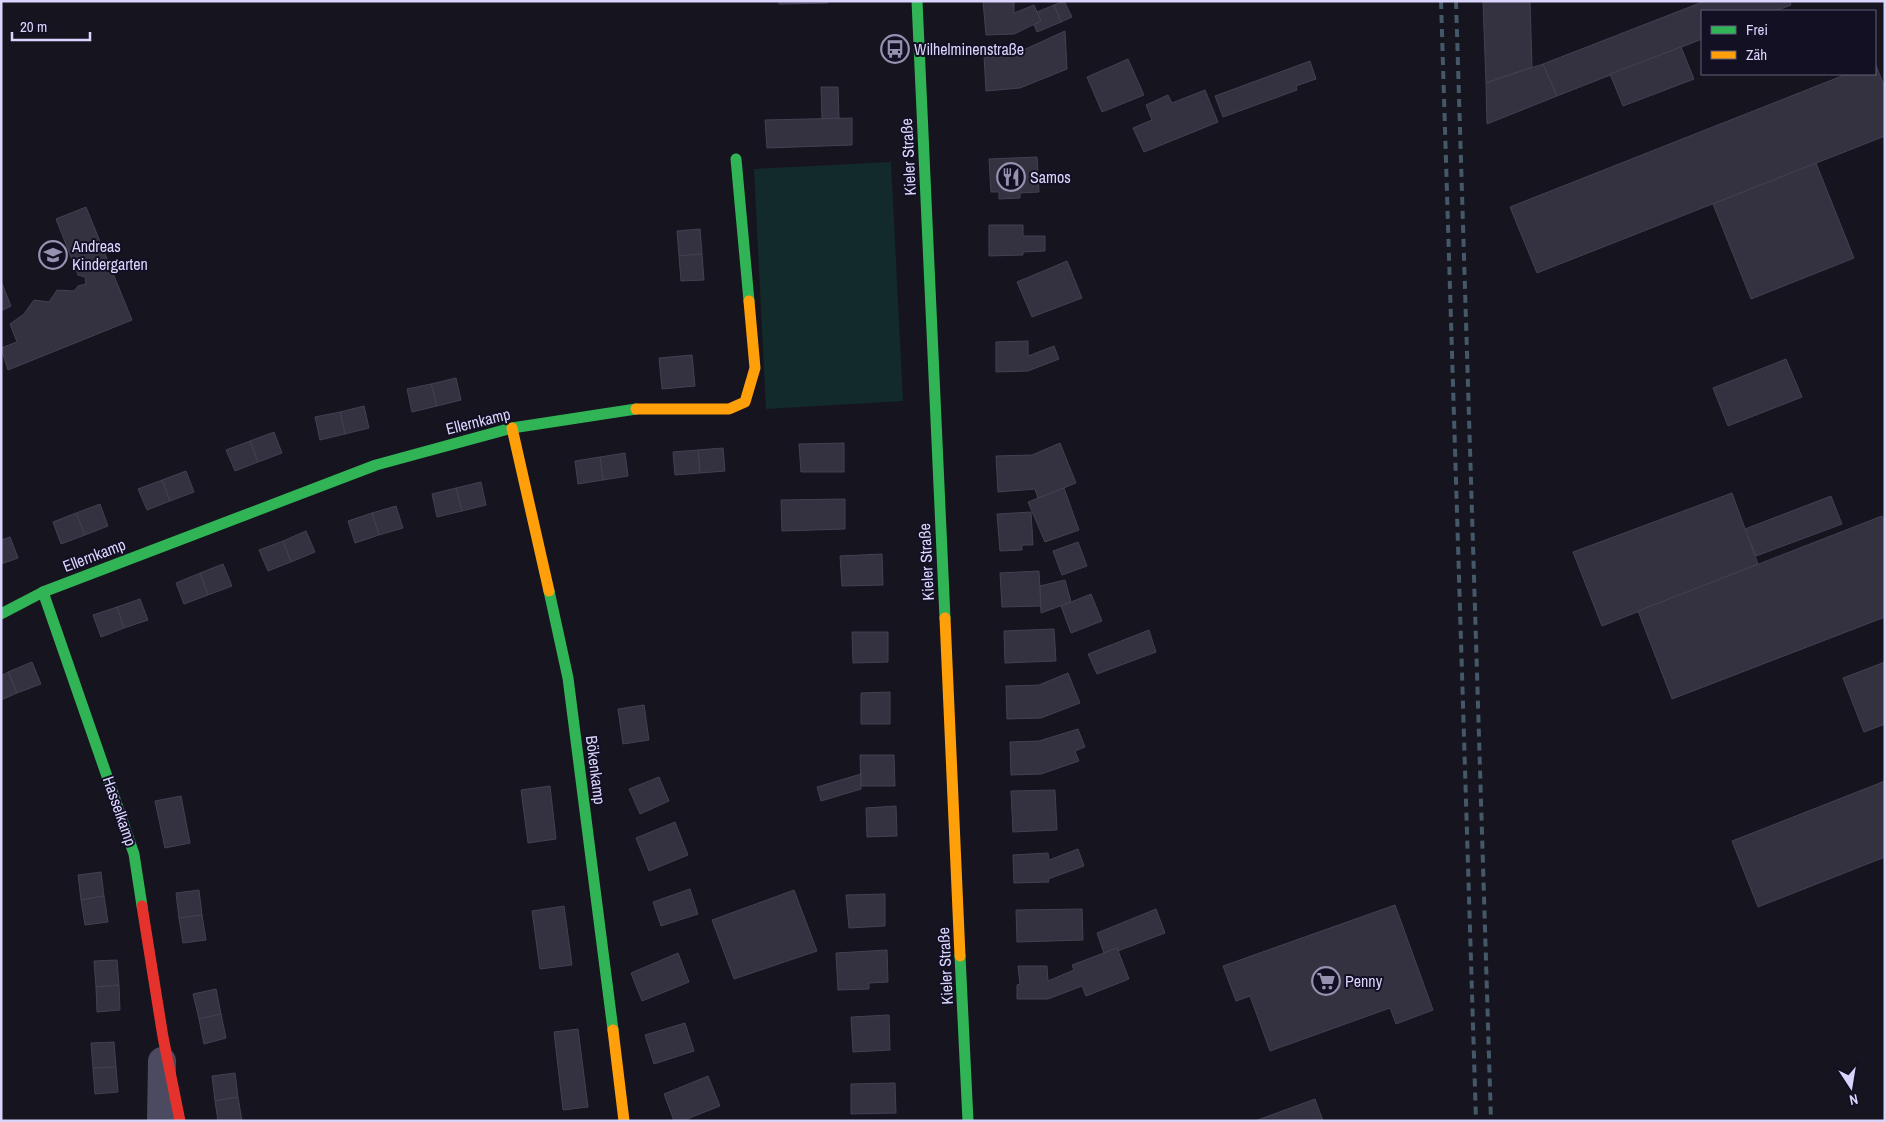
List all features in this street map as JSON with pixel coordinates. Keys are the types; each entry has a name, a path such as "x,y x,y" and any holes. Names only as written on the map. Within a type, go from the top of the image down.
{"street":[{"name":"Kieler Straße","path":"917,1 968,1121"},
{"name":"Ellernkamp","path":"1,614 44,592 376,465 512,428 634,409 729,409 745,402 755,368 736,159"},
{"name":"Bökenkamp","path":"512,428 568,678 624,1121"},
{"name":"Hasselkamp","path":"44,592 134,854 163,1037 180,1121"},
{"name":"Hasselkamp","path":"161,1121 163,1037"}],"green space":[{"path":"891,162 903,401 766,409 754,169"}],"building":[{"path":"779,1 828,1 828,3 779,4"},
{"path":"983,1 1014,1 1014,13 1034,5 1041,21 1014,34 986,35"},
{"path":"1064,1 1072,17 1061,22 1054,5"},
{"path":"1483,1 1530,1 1532,67 1486,83"},
{"path":"1705,1 1790,1 1791,5 1778,10 1701,10 1701,39 1557,96 1543,64"},
{"path":"1054,5 1061,22 1037,32 1034,25 1041,21 1037,12"},
{"path":"1065,31 1067,69 1020,88 986,91 984,55 1019,52"},
{"path":"1681,47 1694,79 1623,106 1610,74"},
{"path":"1128,59 1144,95 1102,112 1087,77"},
{"path":"1310,61 1316,79 1296,86 1297,90 1223,117 1215,96"},
{"path":"1543,64 1557,96 1487,124 1486,83"},
{"path":"1876,66 1885,88 1885,136 1537,273 1510,207 1844,75 1876,75"},
{"path":"821,87 838,87 839,118 822,119"},
{"path":"1205,90 1218,122 1144,152 1133,128 1152,120 1146,105 1168,95 1172,103"},
{"path":"852,118 852,145 767,148 765,120"},
{"path":"1037,157 1039,192 1020,193 1020,198 999,199 999,192 991,192 989,159"},
{"path":"1816,163 1854,258 1751,299 1713,204"},
{"path":"86,207 132,320 8,370 1,348 17,342 10,324 24,314 34,300 49,302 57,290 74,291 78,286 86,284 85,277 78,275 56,219"},
{"path":"989,225 1023,225 1023,236 1045,236 1045,251 1023,252 1023,255 989,256"},
{"path":"700,229 702,254 679,256 677,231"},
{"path":"702,254 704,280 681,281 679,256"},
{"path":"1067,261 1082,298 1032,317 1017,282"},
{"path":"1,281 11,306 1,311"},
{"path":"1028,341 1028,356 1054,346 1059,359 1028,371 996,372 996,342"},
{"path":"692,355 695,386 662,389 659,358"},
{"path":"1786,359 1802,397 1728,426 1713,388"},
{"path":"456,378 461,400 437,406 431,384"},
{"path":"431,384 437,406 412,412 407,389"},
{"path":"364,406 369,428 345,434 340,412"},
{"path":"340,412 345,434 320,440 315,417"},
{"path":"274,432 282,453 258,462 250,441"},
{"path":"250,441 258,462 235,471 226,450"},
{"path":"844,443 844,472 801,472 799,444"},
{"path":"1060,443 1076,483 1038,498 1035,489 998,492 996,456 1032,455"},
{"path":"723,448 725,471 700,473 698,450"},
{"path":"698,450 700,473 675,475 673,452"},
{"path":"625,453 628,476 603,480 600,457"},
{"path":"600,457 603,480 578,484 575,461"},
{"path":"186,471 194,492 170,501 162,480"},
{"path":"162,480 170,501 147,510 138,489"},
{"path":"481,482 486,505 462,511 456,488"},
{"path":"456,488 462,511 437,517 432,494"},
{"path":"1064,488 1079,530 1045,542 1028,502"},
{"path":"1732,493 1758,564 1602,626 1573,552"},
{"path":"1831,496 1842,524 1756,556 1745,529"},
{"path":"845,499 845,529 782,531 781,500"},
{"path":"100,504 108,526 85,535 76,513"},
{"path":"396,506 403,528 379,535 372,513"},
{"path":"1031,512 1033,545 1022,545 1022,550 1000,551 997,514"},
{"path":"76,513 85,535 61,544 53,522"},
{"path":"372,513 379,535 355,543 348,521"},
{"path":"1882,516 1885,523 1885,617 1672,699 1638,611"},
{"path":"306,531 315,552 291,562 283,541"},
{"path":"10,537 18,558 1,564 1,540"},
{"path":"283,541 291,562 268,571 259,550"},
{"path":"1078,542 1087,566 1062,575 1053,551"},
{"path":"882,554 883,585 842,586 840,556"},
{"path":"223,564 232,586 208,595 200,573"},
{"path":"1039,571 1041,606 1002,607 1000,573"},
{"path":"200,573 208,595 184,604 176,583"},
{"path":"1065,580 1071,602 1041,613 1040,586"},
{"path":"1091,594 1102,621 1071,633 1061,606"},
{"path":"140,599 148,620 124,628 117,607"},
{"path":"117,607 124,628 101,637 93,615"},
{"path":"1054,629 1056,661 1005,663 1004,631"},
{"path":"1149,630 1156,652 1097,674 1088,654"},
{"path":"852,632 888,632 888,662 853,663"},
{"path":"32,662 41,684 17,693 8,672"},
{"path":"1885,662 1885,724 1864,732 1843,678"},
{"path":"8,672 17,693 1,700 1,676"},
{"path":"1068,673 1080,703 1041,718 1007,719 1006,686 1039,685"},
{"path":"890,692 890,724 861,724 861,693"},
{"path":"644,705 649,740 623,744 618,709"},
{"path":"1078,729 1085,747 1075,751 1079,761 1041,774 1011,775 1010,742 1039,741"},
{"path":"860,755 894,755 895,786 861,786"},
{"path":"861,774 861,789 821,801 817,787"},
{"path":"659,777 669,801 640,814 629,789"},
{"path":"1885,781 1885,857 1758,907 1732,841"},
{"path":"550,786 556,839 528,843 521,790"},
{"path":"1055,790 1057,830 1013,832 1011,791"},
{"path":"181,796 190,843 165,848 155,801"},
{"path":"896,806 897,836 867,837 866,808"},
{"path":"675,822 688,855 649,871 636,838"},
{"path":"1078,849 1084,866 1048,879 1049,882 1014,883 1013,855 1048,853 1049,860"},
{"path":"101,872 104,896 81,900 78,875"},
{"path":"690,889 698,914 661,926 653,902"},
{"path":"199,890 202,915 179,918 176,893"},
{"path":"794,890 817,951 734,979 712,920"},
{"path":"885,894 885,926 849,928 846,895"},
{"path":"104,896 108,922 85,925 81,900"},
{"name":"Penny","path":"1395,905 1433,1010 1396,1024 1390,1008 1270,1051 1250,996 1236,1001 1223,966"},
{"path":"564,906 572,965 540,969 532,911"},
{"path":"1082,909 1083,940 1017,942 1016,910"},
{"path":"1156,909 1165,933 1118,951 1117,948 1104,953 1097,933"},
{"path":"202,915 206,940 183,943 179,918"},
{"path":"1117,948 1129,979 1086,996 1082,986 1048,999 1017,999 1017,985 1020,984 1018,966 1047,966 1048,981 1074,970 1072,965"},
{"path":"887,950 888,982 869,983 869,989 838,990 836,953"},
{"path":"678,953 689,982 642,1001 631,973"},
{"path":"117,960 119,985 96,987 94,961"},
{"path":"119,985 120,1010 97,1012 96,987"},
{"path":"216,989 221,1014 199,1019 193,994"},
{"path":"221,1014 226,1038 204,1044 199,1019"},
{"path":"889,1015 890,1050 853,1052 851,1017"},
{"path":"685,1023 694,1051 654,1064 645,1035"},
{"path":"578,1029 588,1107 563,1110 554,1032"},
{"path":"114,1042 116,1067 93,1068 91,1043"},
{"path":"116,1067 118,1092 95,1094 93,1068"},
{"path":"235,1073 238,1097 215,1101 212,1076"},
{"path":"708,1076 720,1106 682,1121 674,1121 664,1094"},
{"path":"895,1083 896,1113 851,1114 851,1084"},
{"path":"238,1097 242,1121 218,1121 215,1101"},
{"path":"1315,1099 1323,1121 1255,1121"}],"railway":[{"path":"1441,1 1476,1121"},
{"path":"1456,1 1491,1121"}],"traffic: fast":[{"path":"917,1 945,618"},
{"path":"736,159 749,301"},
{"path":"1,614 43,592 376,465 512,428 636,409"},
{"path":"549,591 568,678 613,1030"},
{"path":"43,592 134,854 142,906"},
{"path":"960,956 968,1121"}],"traffic: slow":[{"path":"636,409 729,409 745,402 755,368 749,301"},
{"path":"512,428 549,591"},
{"path":"945,618 960,956"},
{"path":"613,1030 624,1121"}],"traffic: jam":[{"path":"142,906 163,1037 180,1121"}],"place":[{"name":"Wilhelminenstraße","path":"895,49"},
{"name":"Samos","path":"1011,177"},
{"name":"Andreas Kindergarten","path":"53,255"},
{"name":"Penny","path":"1326,981"}]}
